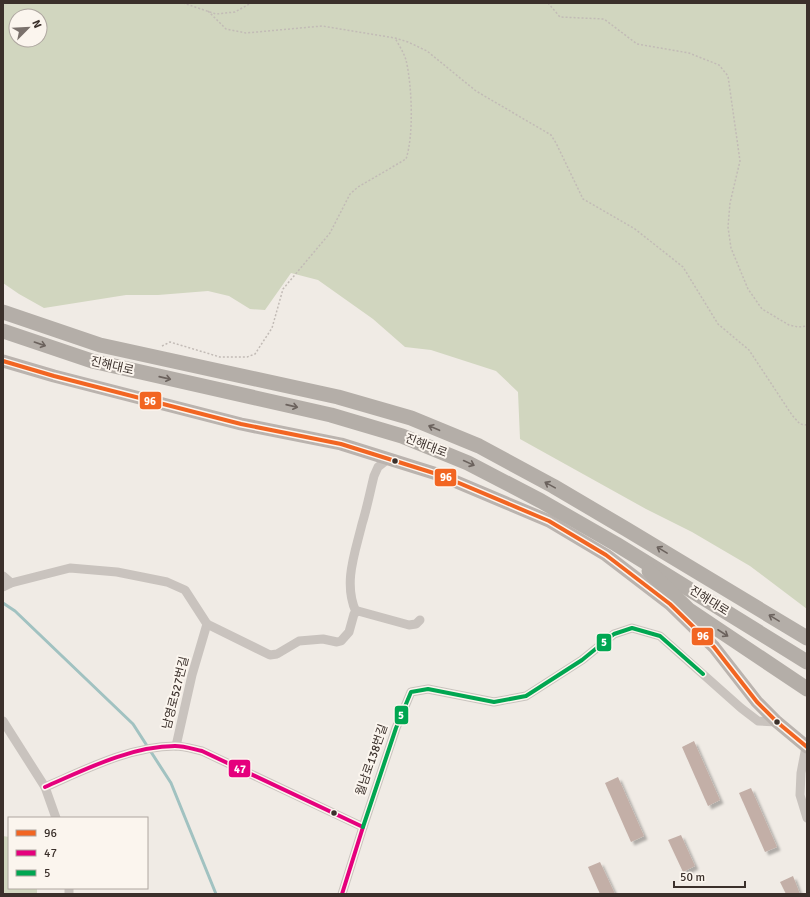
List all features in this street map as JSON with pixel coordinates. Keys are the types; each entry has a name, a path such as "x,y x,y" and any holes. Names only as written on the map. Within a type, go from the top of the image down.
{"highway":[{"name":"진해대로","path":"3,312 100,344 338,397 411,418 479,446 553,486 807,638"},
{"name":"진해대로","path":"3,331 92,362 331,414 402,436 468,463 541,501 630,552 807,662"},
{"path":"630,552 689,610 807,689"}],"main road":[{"path":"3,361 54,376 241,424 341,444 440,475 549,521 606,555 670,604 714,647 757,702 777,722 807,747"}],"street":[{"path":"356,612 352,605 350,591 352,560 374,476 378,467 388,459"},
{"path":"3,576 7,585 70,568 117,572 167,582 185,590 207,624 263,652 274,655 299,641 323,639 337,642 341,641 349,632 354,614 356,612"},
{"path":"356,612 358,611 372,614 409,625 416,624 420,620"},
{"name":"남영로527번길","path":"207,624 192,675 176,746 202,750 363,827"},
{"name":"월남로138번길","path":"363,827 396,728 411,692 428,689 494,702 526,696 582,660 614,634 632,628 660,636 741,708 758,721 777,722"},
{"path":"3,721 45,787 56,817"},
{"path":"45,787 101,762 136,752 176,746"},
{"path":"807,747 801,773 800,795 807,818"},
{"path":"342,894 363,827"}],"path":[{"path":"58,3 73,3"},
{"path":"183,3 216,14 235,12 251,3"},
{"path":"548,3 560,17 604,19 637,44 689,53 719,65 728,76 740,161 730,209 728,227 731,248 748,289 762,309 789,325 798,327 807,326"},
{"path":"208,11 226,28 246,33 322,26 395,38 426,50 476,91 551,135 583,199 635,229 683,267 718,324 749,350 792,415 800,424 807,425"},
{"path":"160,347 170,342 220,357 246,357 255,354 272,328 283,289 330,233 350,194 358,187 406,159 410,148 411,89 406,59 395,38"}],"green space":[{"path":"3,3 807,3 807,609 750,566 692,532 646,509 520,439 518,392 496,371 431,350 405,347 373,319 318,280 291,273 265,310 250,309 229,296 208,291 158,295 126,295 44,308 3,283"},
{"path":"3,836 8,837 8,889 37,889 37,894 3,894"}],"building":[{"path":"694,741 720,800 708,806 682,747"},
{"path":"618,777 644,836 631,842 605,783"},
{"path":"751,788 777,847 765,852 739,793"},
{"path":"681,835 695,866 683,872 668,840"},
{"path":"600,862 615,894 600,894 588,867"},
{"path":"793,876 800,894 786,894 780,882"}],"waterway":[{"path":"3,603 15,611 133,724 171,783 216,894"}],"transit line":[{"name":"96","path":"3,361 54,376 241,424 341,444 440,475 549,521 606,555 670,604 714,647 757,702 777,722 807,747"},
{"name":"5","path":"363,827 396,728 411,692 428,689 494,702 526,696 582,660 614,634 632,628 660,636 703,674"},
{"name":"47","path":"45,787 108,760 142,750 175,746 202,751 363,827 342,894"}]}
